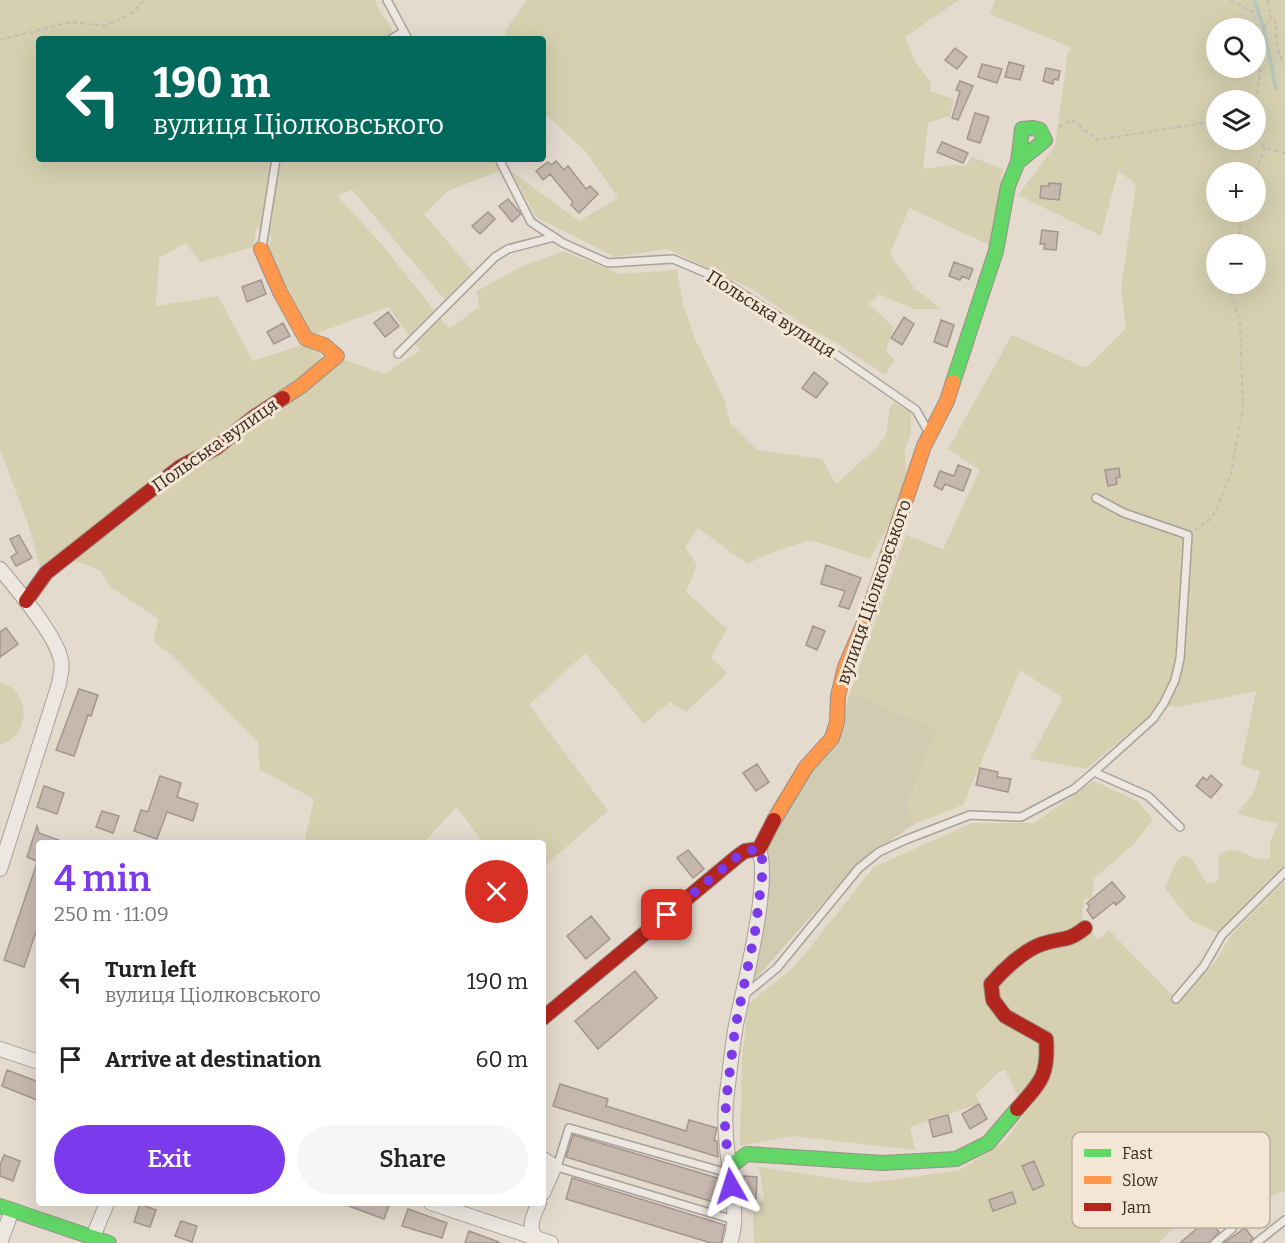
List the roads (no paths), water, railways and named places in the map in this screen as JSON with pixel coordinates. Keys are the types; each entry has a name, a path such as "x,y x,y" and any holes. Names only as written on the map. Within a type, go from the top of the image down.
{"street":[{"name":"вулиця Ціолковського","path":"759,849 780,807 806,767 832,738 837,722 838,696 845,667 867,616 924,446 947,401 996,251 1008,186 1018,162 1022,129 1033,127 1044,135 1045,140 1041,146 1029,152 1018,162"},
{"name":"Польська вулиця","path":"27,601 46,573 180,467 216,448 254,417 301,386 337,356 324,345 306,339 280,292 261,249"},
{"path":"0,569 27,601 56,645 62,662 59,684 0,869"},
{"path":"546,1016 738,856 745,851 759,849 762,856 762,878 755,932 735,1029 726,1102 725,1129 734,1220 730,1243"},
{"path":"730,1170 747,1154 844,1162 923,1162 956,1159 988,1143 1041,1082 1048,1061 1046,1039 1005,1016 993,1000 991,984 1005,968 1041,944 1072,938 1085,928"},
{"path":"0,1049 36,1061"},
{"path":"546,1182 551,1165"},
{"path":"93,1238 106,1206"},
{"path":"439,1206 535,1241 551,1243"},
{"path":"535,1241 530,1226 538,1206"},
{"path":"0,1243 6,1208 109,1243"}],"lane":[{"path":"387,0 406,36"},
{"path":"397,36 404,32"},
{"path":"261,249 276,162"},
{"name":"Польська вулиця","path":"501,162 531,222 554,237 608,263 673,259 718,278 810,336 916,410 930,435"},
{"path":"398,354 495,257 508,249 554,237"},
{"path":"741,998 777,968 859,868 879,852 970,814 1021,818 1074,789 1153,719 1175,680 1180,659 1188,535 1124,513 1096,498"},
{"path":"1094,772 1148,796 1180,827"},
{"path":"1176,999 1204,966 1222,935 1285,872"},
{"path":"730,1170 569,1128 551,1165 734,1220"},
{"path":"1256,1243 1285,1220"},
{"path":"1215,1243 1232,1229"}],"waterway":[{"path":"1254,0 1264,29 1276,89"}]}
